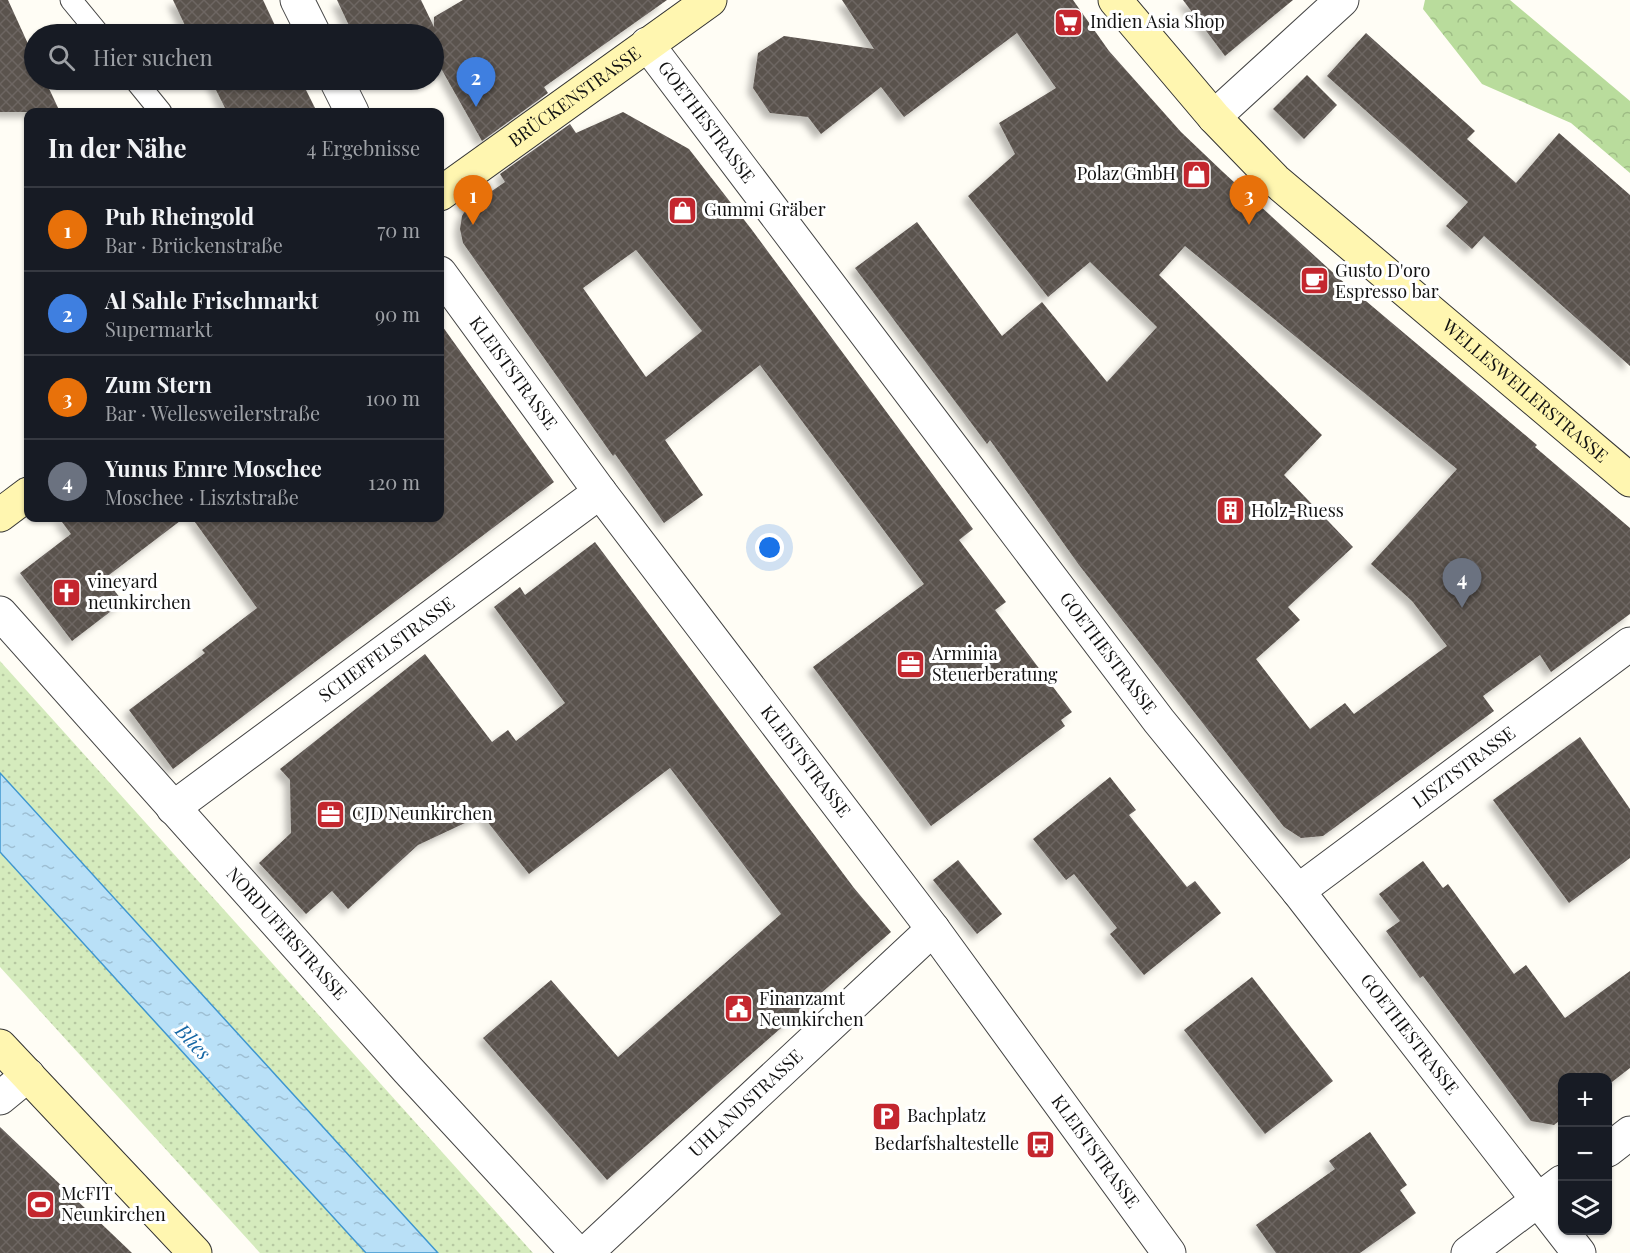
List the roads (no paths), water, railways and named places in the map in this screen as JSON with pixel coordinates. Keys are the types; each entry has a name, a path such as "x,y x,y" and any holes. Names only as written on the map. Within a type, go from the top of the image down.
{"street":[{"path":"297,0 309,24"},
{"name":"BRÜCKENSTRASSE","path":"444,191 710,0"},
{"name":"WELLESWEILERSTRASSE","path":"1115,0 1214,117 1275,180 1630,480"},
{"path":"1214,117 1342,0"},
{"name":"GOETHESTRASSE","path":"647,44 1153,712 1298,891 1550,1192 1579,1253"},
{"path":"341,90 350,108"},
{"name":"KLEISTSTRASSE","path":"444,278 600,492 933,930 1169,1253"},
{"name":"SCHEFFELSTRASSE","path":"173,808 600,492"},
{"path":"0,515 24,497"},
{"name":"NORDUFERSTRASSE","path":"0,613 408,1070 577,1253"},
{"name":"LISZTSTRASSE","path":"1298,891 1630,644"},
{"name":"UHLANDSTRASSE","path":"586,1253 933,930"},
{"path":"0,1046 195,1253"},
{"path":"0,1098 28,1075"},
{"path":"1612,1147 1630,1133"},
{"path":"1468,1253 1550,1192"}],"lane":[{"path":"73,0 91,24"},
{"path":"143,90 158,108"}],"water":[{"name":"Blies","path":"0,773 438,1253 366,1253 0,852"}],"place":[{"name":"Indien Asia Shop","path":"1069,22"},
{"name":"Al Sahle Frischmarkt","path":"476,107"},
{"name":"Polaz GmbH","path":"1197,174"},
{"name":"Gummi Gräber","path":"683,210"},
{"name":"Pub Rheingold","path":"473,225"},
{"name":"Zum Stern","path":"1249,225"},
{"name":"Gusto D'oro Espresso bar","path":"1314,281"},
{"name":"Holz-Ruess","path":"1230,511"},
{"name":"vineyard neunkirchen","path":"67,592"},
{"name":"Yunus Emre Moschee","path":"1462,608"},
{"name":"Arminia Steuerberatung","path":"911,664"},
{"name":"CJD Neunkirchen","path":"331,814"},
{"name":"Finanzamt Neunkirchen","path":"738,1009"},
{"name":"Bachplatz","path":"886,1116"},
{"name":"Bedarfshaltestelle","path":"1040,1144"},
{"name":"McFIT Neunkirchen","path":"40,1204"}]}
